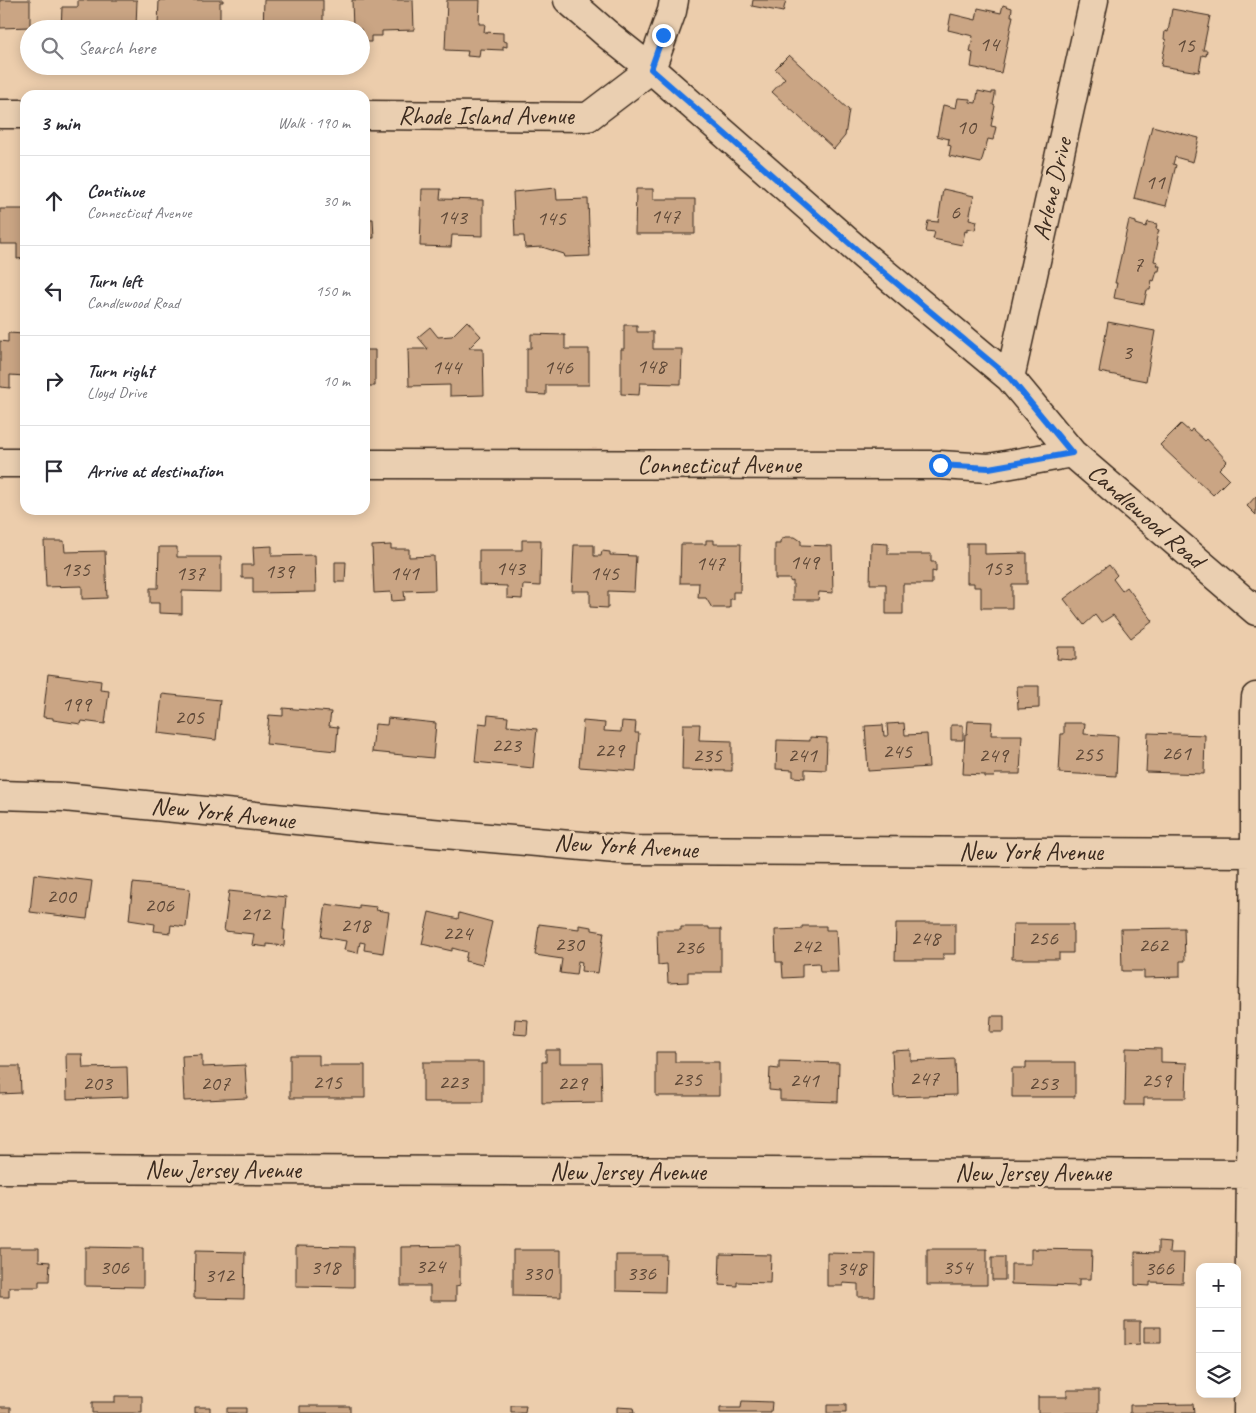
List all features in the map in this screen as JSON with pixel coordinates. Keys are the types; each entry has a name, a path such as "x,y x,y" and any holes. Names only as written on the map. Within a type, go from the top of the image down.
{"street":[{"name":"Candlewood Road","path":"568,0 651,69 864,256 1010,378 1072,453 1256,611"},
{"path":"651,69 672,11 674,0"},
{"name":"Arlene Drive","path":"1010,378 1094,0"},
{"name":"Rhode Island Avenue","path":"370,116 588,117 651,69"},
{"path":"0,114 20,114"},
{"name":"Connecticut Avenue","path":"370,464 940,465 989,468 1072,453"},
{"path":"0,463 20,463"},
{"path":"1248,1413 1253,1174 1254,712 1256,697"},
{"name":"New York Avenue","path":"0,794 64,797 376,828 628,850 1254,853"},
{"name":"New Jersey Avenue","path":"0,1169 1253,1174"}],"building":[{"path":"0,0 30,0 30,20 20,20 20,27 0,28"},
{"path":"78,0 137,0 136,20 61,20 62,7 78,7"},
{"path":"159,0 223,0 223,2 220,2 220,20 158,20"},
{"path":"264,0 323,0 323,20 263,20"},
{"path":"352,0 413,0 414,30 382,31 382,36 371,36 370,42 370,20 353,20"},
{"path":"447,0 480,0 479,24 485,24 484,32 503,33 503,41 507,42 507,47 503,46 503,50 480,49 479,57 467,56 468,51 445,50"},
{"path":"753,0 786,0 783,12 752,6"},
{"path":"1003,5 1012,8 1011,16 1013,16 1001,73 971,67 973,53 970,52 973,36 948,30 951,14 976,20 978,8 1001,13"},
{"path":"1172,9 1210,16 1203,50 1207,50 1206,56 1202,55 1199,72 1161,66 1166,40 1164,39 1165,31 1168,32"},
{"path":"789,55 849,110 845,136 834,149 772,92 785,78 775,69"},
{"path":"978,91 992,94 992,92 995,92 993,105 995,106 991,126 996,127 993,140 988,139 981,163 949,156 951,146 948,145 949,139 937,136 943,105 956,108 958,98 970,99 970,102 976,103"},
{"path":"1152,126 1199,138 1193,162 1175,157 1173,164 1176,165 1166,206 1134,198"},
{"path":"556,188 557,200 588,199 590,256 565,257 564,254 542,247 525,248 524,236 515,236 513,192"},
{"path":"422,189 441,189 440,199 483,200 483,236 452,235 451,247 420,246"},
{"path":"636,189 653,189 653,199 695,199 695,234 635,234"},
{"path":"943,189 974,196 969,219 977,221 975,230 967,228 962,245 933,239 935,232 926,231 928,221 938,222"},
{"path":"0,209 20,209 20,259 17,259 17,244 0,244"},
{"path":"370,219 373,219 374,238 370,238"},
{"path":"1129,220 1146,227 1148,222 1157,224 1156,229 1159,230 1154,261 1158,262 1157,266 1160,266 1159,271 1157,271 1154,281 1152,280 1150,290 1147,290 1144,304 1114,298 1117,283 1115,283"},
{"path":"467,321 481,336 469,348 483,348 484,395 450,396 450,385 409,386 408,349 428,349 418,337 430,327 438,337 452,336"},
{"path":"1108,322 1155,331 1146,381 1099,372"},
{"path":"624,325 637,325 637,332 653,332 653,349 682,349 681,384 640,383 639,395 621,394 621,349 624,349"},
{"path":"8,333 20,334 20,376 10,375 10,388 0,387 0,341 8,342"},
{"path":"531,334 565,335 565,349 589,349 589,385 546,385 546,395 527,394 527,348 531,348"},
{"path":"370,350 375,350 375,386 370,386"},
{"path":"1181,424 1190,432 1192,429 1205,441 1207,439 1227,461 1219,469 1229,479 1213,495 1160,445"},
{"path":"1256,496 1256,515 1247,506"},
{"path":"785,537 795,537 801,541 801,545 832,546 833,593 819,592 818,600 793,600 793,581 791,582 789,579 775,579 775,544 780,544 780,541"},
{"path":"522,540 541,540 540,586 523,585 522,599 507,598 507,586 479,585 479,550 522,550"},
{"path":"706,540 714,540 714,544 741,544 740,592 733,592 733,599 730,599 730,608 712,608 706,598 698,598 699,583 680,583 681,544 706,544"},
{"path":"44,541 64,541 65,552 105,551 107,598 82,599 82,586 46,587"},
{"path":"871,543 888,544 888,554 931,554 931,562 936,562 936,572 932,571 932,584 903,584 903,614 886,614 886,584 870,584"},
{"path":"967,543 985,543 985,554 1027,553 1027,584 1012,584 1012,608 981,608 981,587 974,587 974,583 967,583"},
{"path":"391,545 391,549 409,549 409,557 434,556 435,590 404,591 405,600 392,601 391,592 374,593 372,546"},
{"path":"574,545 594,545 594,556 601,556 602,551 610,552 610,555 636,556 634,592 608,591 608,608 590,607 590,591 572,591"},
{"path":"272,546 272,556 315,555 316,592 253,593 253,578 242,578 242,565 254,565 253,547"},
{"path":"159,547 177,547 177,557 221,557 221,592 182,591 182,614 159,613 159,603 150,603 150,588 158,588"},
{"path":"335,562 346,562 345,582 335,582"},
{"path":"1109,565 1117,575 1113,579 1122,591 1127,587 1153,621 1131,638 1113,615 1101,623 1095,615 1084,625 1064,599"},
{"path":"1058,647 1076,647 1076,660 1057,659"},
{"path":"48,674 101,681 100,690 109,691 105,724 82,721 81,724 43,717"},
{"path":"1017,686 1039,686 1039,708 1018,709"},
{"path":"162,694 220,700 216,740 158,733"},
{"path":"283,708 331,712 329,726 338,727 336,751 266,744 269,715 283,716"},
{"path":"488,715 508,717 507,726 537,729 533,768 475,762 479,723 487,724"},
{"path":"388,718 436,723 433,758 372,752 375,724 387,725"},
{"path":"583,721 605,723 604,731 621,732 622,721 636,722 635,733 639,733 636,771 579,767"},
{"path":"968,721 992,722 991,735 1022,735 1020,774 995,774 994,777 985,777 985,775 963,774 965,734 967,734"},
{"path":"904,723 905,735 927,734 929,767 868,771 865,726 883,725 884,736 888,736 887,724"},
{"path":"1064,723 1085,723 1084,734 1118,736 1116,776 1059,773 1061,734 1064,734"},
{"path":"683,724 700,724 699,740 732,741 732,771 682,770"},
{"path":"951,725 963,725 963,740 951,740"},
{"path":"1148,733 1205,735 1204,774 1146,772"},
{"path":"810,737 827,738 826,770 805,769 805,778 793,777 793,770 776,769 777,740 810,741"},
{"path":"34,874 92,881 87,919 30,912"},
{"path":"133,883 190,889 186,927 171,925 170,933 154,931 155,924 129,920"},
{"path":"229,891 286,897 283,930 285,930 284,946 267,944 267,947 252,945 254,934 224,931"},
{"path":"326,904 359,909 359,905 377,907 376,910 389,912 383,953 364,950 365,943 360,942 358,953 344,950 346,941 321,937"},
{"path":"429,912 458,919 459,913 492,922 482,965 465,961 467,952 452,948 452,951 422,944"},
{"path":"896,923 955,923 955,954 943,954 943,960 895,960"},
{"path":"539,924 579,929 579,925 592,927 592,930 604,932 598,973 581,971 582,962 578,961 576,975 560,973 562,959 535,955"},
{"path":"1013,924 1073,924 1073,953 1059,953 1059,959 1012,959"},
{"path":"802,926 826,926 826,930 836,930 838,972 820,972 819,963 802,964 802,977 783,978 782,962 776,962 775,930 802,929"},
{"path":"681,927 721,929 721,972 688,972 688,982 668,983 667,964 658,965 657,930 681,930"},
{"path":"1184,928 1185,961 1180,961 1180,977 1144,978 1144,971 1122,971 1121,929"},
{"path":"991,1016 1004,1016 1004,1032 990,1032"},
{"path":"515,1019 528,1020 527,1035 514,1034"},
{"path":"1126,1048 1161,1049 1161,1062 1187,1063 1186,1098 1144,1098 1144,1105 1125,1105"},
{"path":"546,1050 560,1050 560,1063 601,1063 602,1102 542,1103 542,1062 546,1062"},
{"path":"911,1050 911,1061 955,1059 956,1095 894,1097 892,1051"},
{"path":"656,1052 675,1052 675,1062 719,1062 719,1096 656,1096"},
{"path":"66,1054 82,1054 83,1068 127,1067 128,1097 67,1099"},
{"path":"202,1055 202,1067 245,1065 247,1098 184,1101 182,1056"},
{"path":"290,1055 319,1055 319,1065 365,1065 365,1098 290,1098"},
{"path":"779,1061 839,1063 838,1102 780,1100 780,1091 769,1090 770,1068 779,1069"},
{"path":"423,1062 483,1062 483,1102 423,1102"},
{"path":"1026,1062 1075,1062 1075,1097 1012,1097 1012,1068 1026,1068"},
{"path":"0,1066 20,1066 21,1093 0,1094"},
{"path":"1158,1241 1170,1242 1169,1253 1184,1253 1183,1283 1150,1282 1150,1286 1135,1285 1135,1252 1158,1253"},
{"path":"296,1246 354,1247 354,1287 296,1286"},
{"path":"460,1246 460,1285 456,1286 456,1301 430,1301 430,1286 401,1286 401,1247"},
{"path":"85,1247 143,1248 143,1287 85,1286"},
{"path":"0,1248 39,1248 39,1261 50,1262 49,1281 39,1281 39,1287 9,1287 9,1297 0,1297"},
{"path":"927,1249 987,1249 987,1285 927,1285"},
{"path":"1031,1249 1092,1250 1091,1279 1079,1279 1079,1286 1011,1284 1011,1264 1031,1264"},
{"path":"513,1250 561,1250 561,1297 513,1296"},
{"path":"195,1251 245,1252 244,1299 194,1298"},
{"path":"827,1253 876,1254 875,1297 858,1297 858,1284 843,1283 843,1286 827,1286"},
{"path":"720,1254 771,1255 770,1283 737,1282 737,1286 719,1285"},
{"path":"616,1255 666,1255 665,1292 616,1291"},
{"path":"992,1257 1005,1257 1005,1280 992,1280"},
{"path":"1125,1321 1140,1321 1140,1344 1125,1345"},
{"path":"1144,1327 1161,1327 1161,1343 1144,1343"},
{"path":"1067,1390 1099,1390 1099,1413 1038,1413 1038,1397 1067,1397"},
{"path":"115,1396 142,1396 142,1413 92,1413 92,1402 115,1402"},
{"path":"742,1401 772,1402 771,1413 720,1413 720,1408 741,1408"},
{"path":"1193,1404 1194,1413 1130,1413 1130,1405"},
{"path":"827,1405 846,1405 846,1413 827,1413"},
{"path":"300,1406 350,1406 350,1413 300,1413"},
{"path":"511,1406 526,1406 525,1413 511,1413"},
{"path":"0,1407 11,1407 11,1413 0,1413"},
{"path":"195,1407 210,1407 210,1413 195,1413"},
{"path":"617,1407 633,1408 634,1413 617,1413"},
{"path":"227,1408 246,1408 246,1413 227,1413"}],"route":[{"path":"663,35 651,69 864,256 1010,378 1072,453 989,468 940,465"}]}
